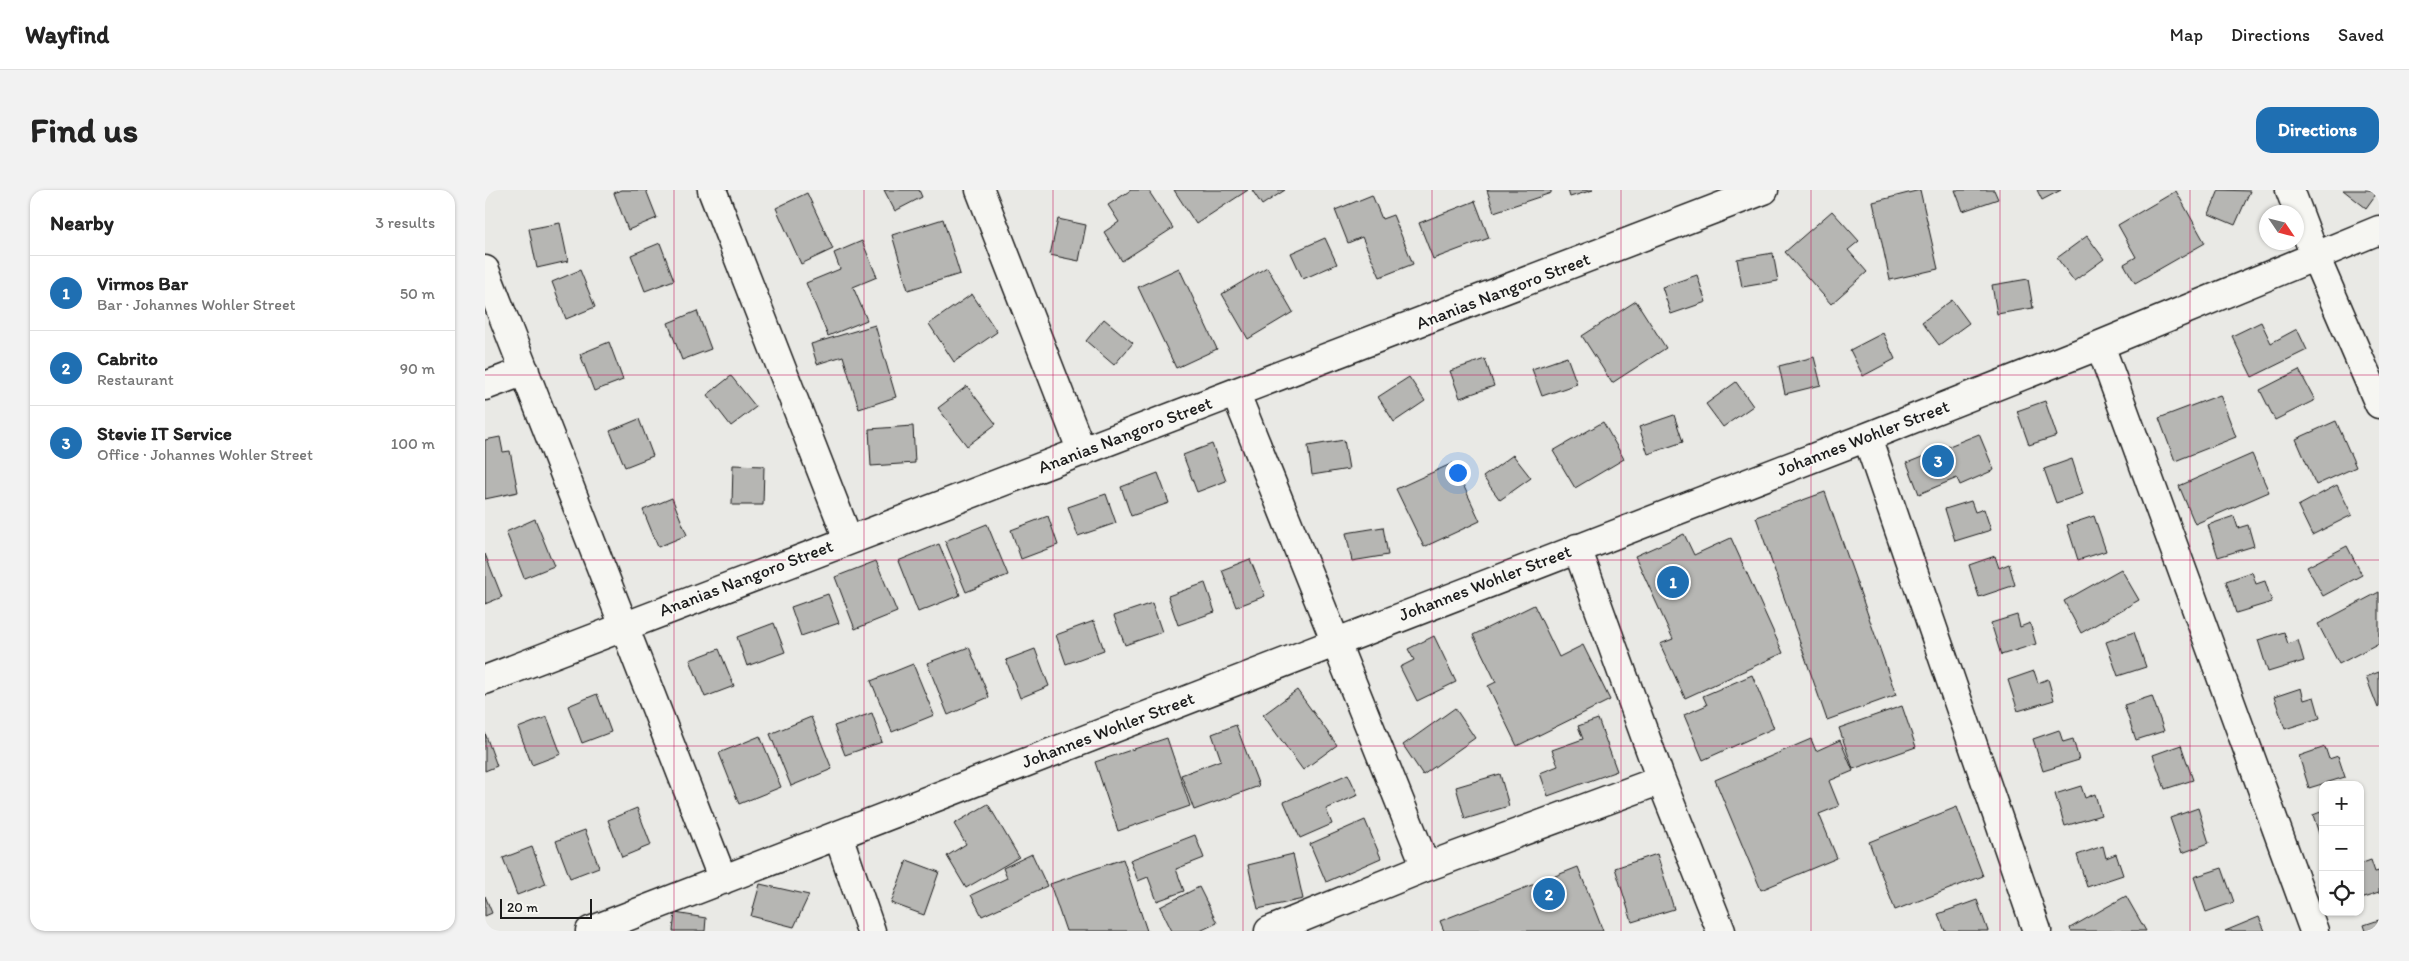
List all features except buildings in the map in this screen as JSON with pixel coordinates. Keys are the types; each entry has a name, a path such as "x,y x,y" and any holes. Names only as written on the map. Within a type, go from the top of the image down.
{"street":[{"path":"712,190 848,539"},
{"path":"2290,190 2315,256 2379,404"},
{"path":"986,192 1082,452"},
{"name":"Ananias Nangoro Street","path":"485,680 848,539 1236,394 1753,192"},
{"name":"Johannes Wohler Street","path":"590,931 1867,437 2100,345 2379,230"},
{"path":"485,270 723,880"},
{"path":"2100,345 2314,931"},
{"path":"485,386 525,371"},
{"path":"1236,394 1426,867"},
{"path":"1867,437 2037,931"},
{"path":"1577,548 1661,780 1721,931"},
{"path":"1269,931 1426,867 1661,780"},
{"path":"838,835 871,931"}],"place":[{"name":"Stevie IT Service","path":"1938,461"},
{"name":"Virmos Bar","path":"1673,582"},
{"name":"Cabrito","path":"1549,894"}]}
